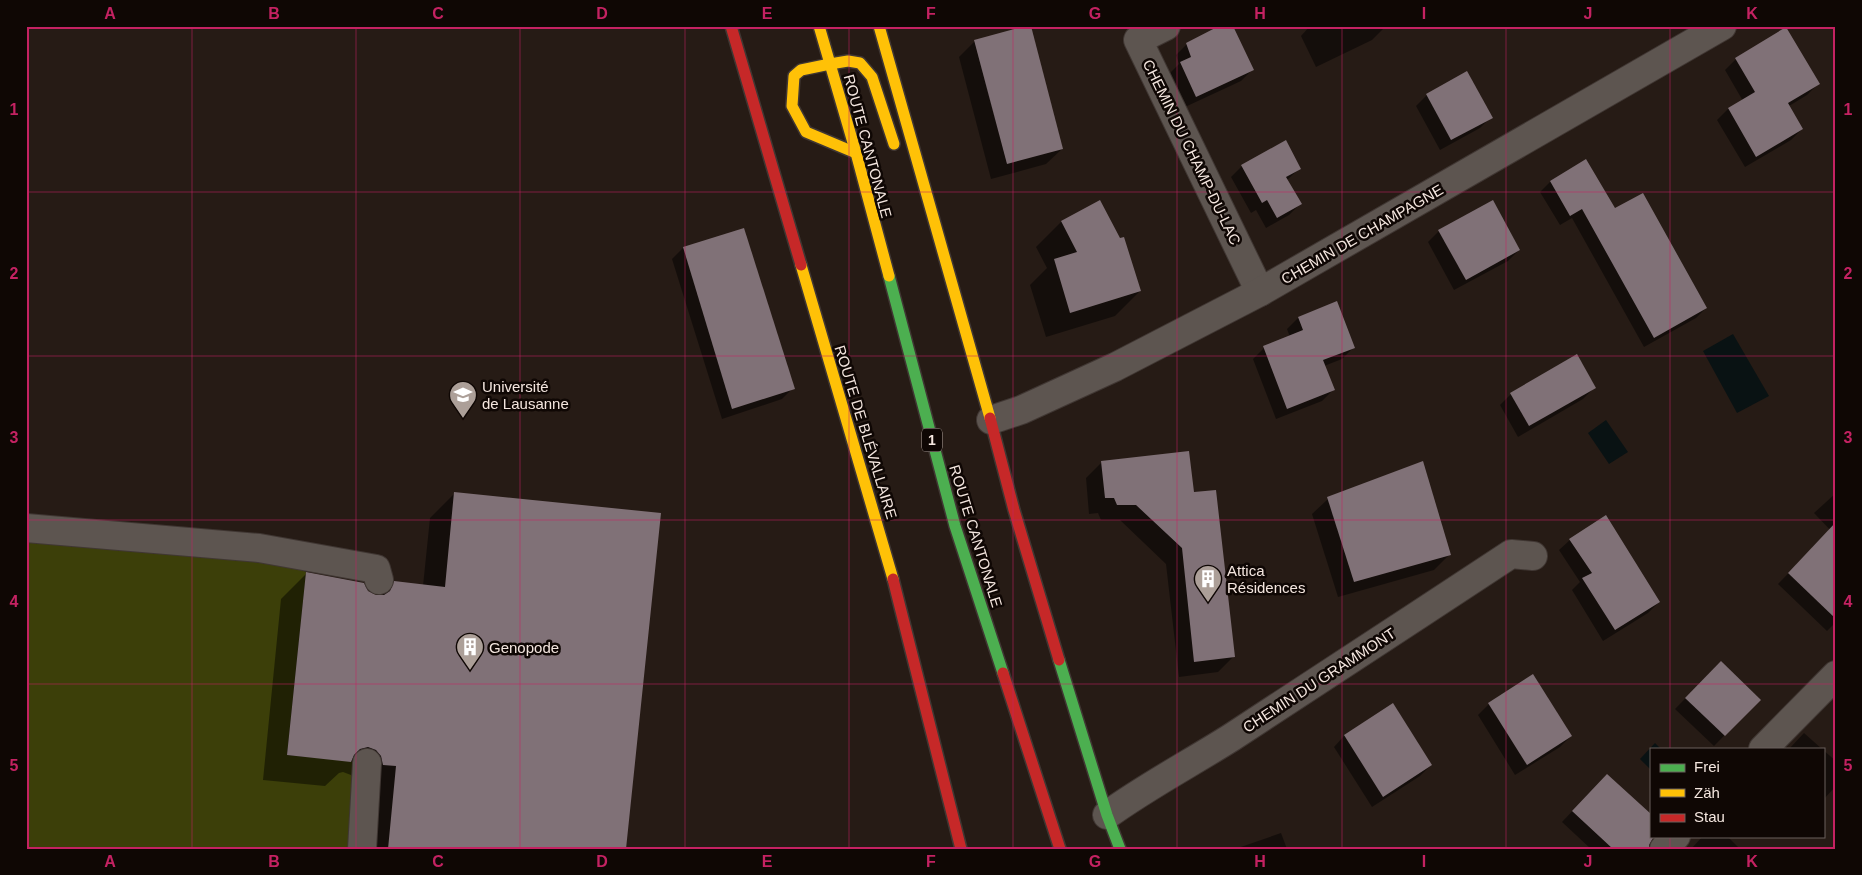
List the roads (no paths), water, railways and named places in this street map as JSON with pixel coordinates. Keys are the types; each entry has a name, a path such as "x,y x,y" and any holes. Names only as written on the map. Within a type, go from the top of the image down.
{"main road":[{"name":"ROUTE DE BLÉVALLAIRE","path":"731,26 885,547 961,849"},
{"name":"ROUTE CANTONALE","path":"819,26 856,153 955,526 1060,849"},
{"path":"879,26 1038,592 1107,815 1120,849"},
{"path":"856,153 806,132 792,106 794,76 801,70 848,61 860,63 872,77 898,158"},
{"path":"916,201 943,249"}],"street":[{"name":"CHEMIN DU CHAMP-DU-LAC","path":"1166,26 1138,40 1260,292"},
{"name":"CHEMIN DE CHAMPAGNE","path":"991,420 1021,410 1115,367 1260,292 1722,26"},
{"path":"26,528 260,548 376,569 379,580"},
{"name":"CHEMIN DU GRAMMONT","path":"1107,815 1136,794 1216,748 1511,554 1533,556"},
{"path":"1764,748 1836,675"},
{"path":"362,849 367,763"},
{"path":"1664,849 1674,838"}],"place":[{"name":"Université de Lausanne","path":"463,419"},
{"name":"Attica Résidences","path":"1208,603"},
{"name":"Genopode","path":"470,671"}]}
